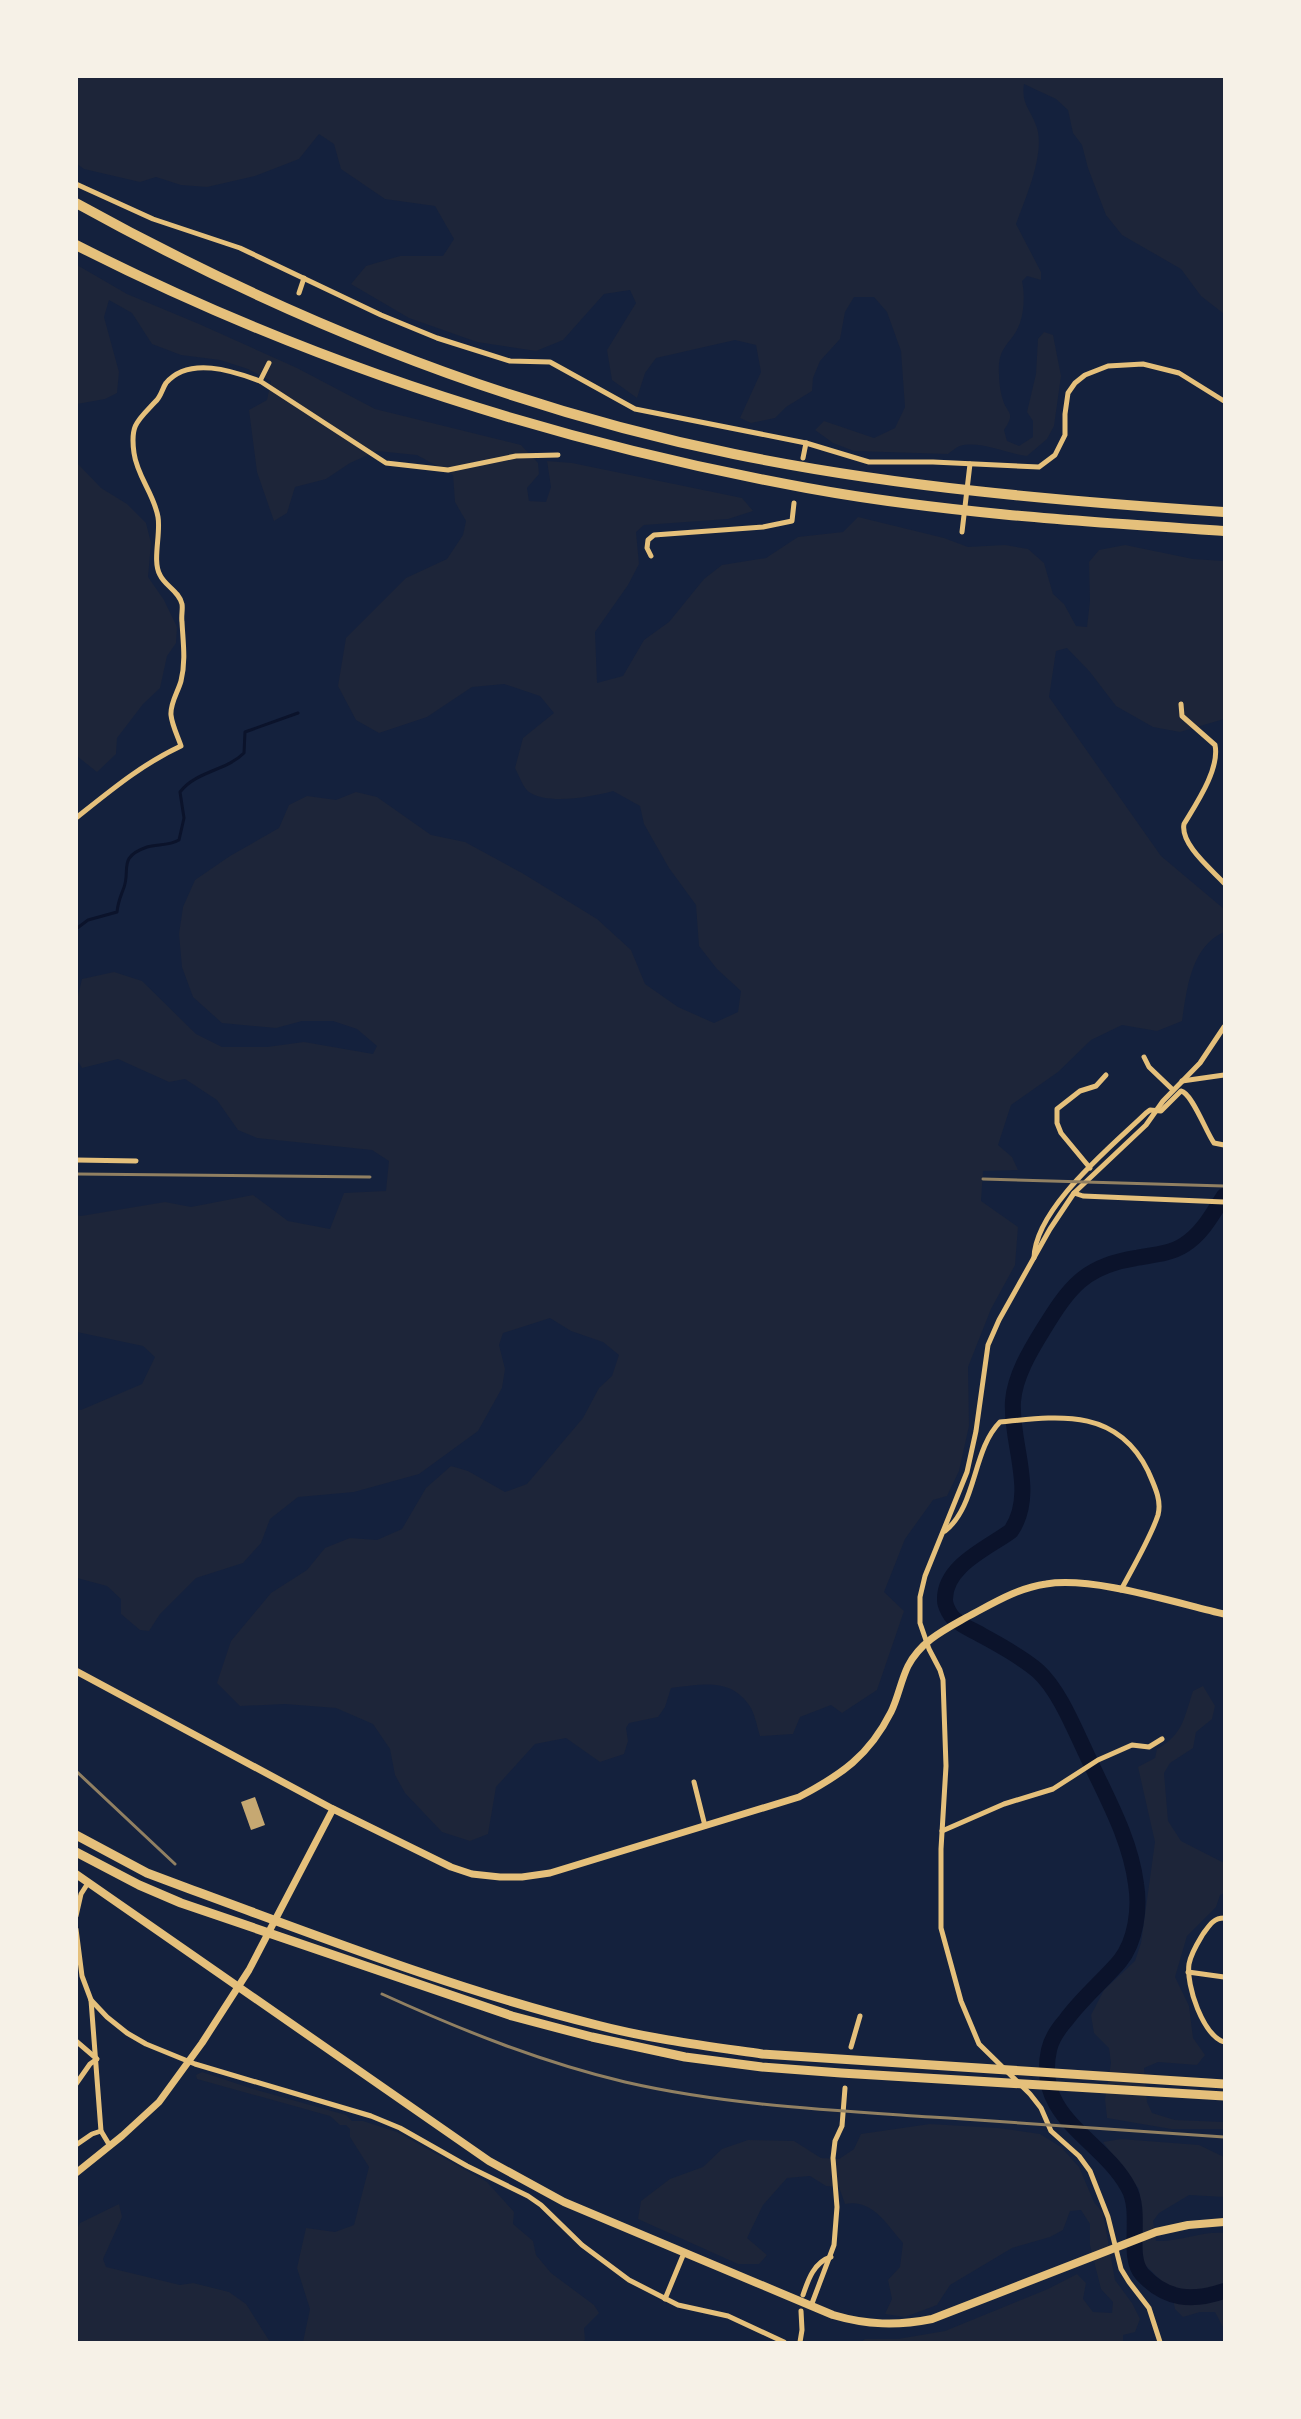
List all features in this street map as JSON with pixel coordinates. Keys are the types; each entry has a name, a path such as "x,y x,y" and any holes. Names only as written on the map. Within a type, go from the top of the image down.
{"highway":[{"path":"76,203 192,265 335,330 479,384 615,425 732,453 891,480 1077,500 1224,512"},
{"path":"76,244 250,326 338,360 484,410 645,453 809,488 888,500 1076,520 1224,531"},
{"path":"76,1835 147,1873 275,1920 460,1984 597,2025 688,2043 762,2054 1224,2084"},
{"path":"76,1852 139,1885 268,1933 512,2016 592,2037 685,2056 762,2067 1224,2096"}],"main road":[{"path":"76,1874 489,2161 564,2202 811,2306 855,2321 877,2325 905,2324 932,2319 1156,2232 1196,2224 1224,2222"}],"street":[{"path":"76,184 153,219 240,248 381,315 437,338 510,361 550,362 634,409 806,443 869,462 1039,466 1055,455 1065,435 1068,393 1085,375 1108,366 1143,364 1179,374 1224,401"},
{"path":"299,293 304,278"},
{"path":"260,381 269,363"},
{"path":"76,818 130,775 159,756 181,746 171,716 183,665 185,638 182,605 170,586 159,575 156,560 160,541 159,518 134,454 133,429 136,421 159,399 166,384 180,371 198,367 245,375 260,381 386,463 448,470 516,456 558,455"},
{"path":"803,458 806,443"},
{"path":"962,532 970,465"},
{"path":"651,556 647,548 648,540 654,535 763,526 792,521 794,503"},
{"path":"1181,704 1182,716 1215,745 1216,750 1211,774 1182,832 1186,842 1224,884"},
{"path":"1160,2343 1149,2308 1121,2269 1108,2217 1090,2171 1079,2156 1052,2131 1041,2108 1030,2094 979,2044 968,2022 941,1928 942,1831 946,1766 943,1680 932,1658 919,1615 925,1576 968,1472 988,1345 999,1320 1050,1229 1074,1193 1146,1125 1173,1090 1200,1063 1224,1027"},
{"path":"1144,1057 1149,1067 1173,1090"},
{"path":"1090,1168 1061,1133 1057,1124 1057,1109 1080,1091 1096,1086 1106,1074"},
{"path":"1181,1081 1224,1075"},
{"path":"1034,1261 1036,1243 1053,1207 1146,1113 1161,1111 1181,1091 1186,1092 1214,1143 1224,1145"},
{"path":"76,1160 136,1161"},
{"path":"1074,1193 1083,1196 1224,1202"},
{"path":"944,1531 953,1525 959,1515 982,1459 988,1435 1000,1422 1072,1418 1105,1425 1139,1454 1159,1501 1158,1515 1121,1590"},
{"path":"76,1671 333,1809 451,1867 472,1874 522,1877 550,1873 799,1797 830,1781 850,1767 879,1733 892,1711 908,1666 926,1641 1020,1590 1046,1584 1071,1582 1121,1590 1224,1614"},
{"path":"942,1831 1004,1803 1053,1790 1087,1766 1132,1745 1149,1747 1162,1739"},
{"path":"694,1782 705,1826"},
{"path":"76,2174 159,2102 189,2061 238,1988 333,1809"},
{"path":"76,1916 81,1894 88,1883"},
{"path":"1224,1918 1219,1918 1210,1924 1193,1950 1188,1972 1192,1994 1209,2032 1217,2040 1224,2042"},
{"path":"76,1929 79,1975 91,2000 126,2033 146,2044 189,2061 371,2116 400,2128 467,2166 528,2196 541,2205 582,2246 629,2280 678,2305 728,2316 784,2343"},
{"path":"1188,1972 1224,1977"},
{"path":"91,2000 97,2059 100,2131 110,2146"},
{"path":"851,2047 860,2016"},
{"path":"76,2041 97,2059"},
{"path":"76,2084 90,2064 97,2059"},
{"path":"811,2306 831,2258 837,2224 833,2157 835,2141 842,2127 845,2088"},
{"path":"76,2145 100,2131"},
{"path":"665,2299 684,2253"},
{"path":"803,2295 814,2270 823,2261 831,2258"},
{"path":"800,2343 801,2311"}],"shaded area":[{"path":"76,77 1224,77 1224,314 1201,296 1181,269 1122,235 1106,215 1082,145 1073,133 1068,110 1056,99 1024,84 1025,102 1035,122 1039,139 1033,177 1016,224 1041,272 1041,280 1027,276 1022,281 1024,297 1021,318 1017,330 1000,357 999,383 1010,416 1004,430 1007,441 1019,446 1033,437 1033,421 1027,412 1036,374 1038,339 1044,332 1053,335 1061,376 1054,426 1047,439 1027,456 976,445 960,446 948,454 854,451 833,443 815,430 824,421 874,438 895,428 905,407 901,351 887,312 874,297 854,297 845,312 840,339 820,361 813,378 812,391 786,407 775,418 751,423 740,418 761,372 756,345 735,340 656,358 645,373 637,398 612,380 607,350 636,303 630,290 604,294 563,340 536,351 477,342 409,318 351,284 366,266 400,256 443,256 454,239 435,206 385,199 341,169 334,144 319,134 299,159 255,176 207,187 181,185 156,177 140,182 84,169 77,164"},
{"path":"77,265 127,294 297,368 375,409 521,445 538,463 539,474 527,488 529,501 546,502 551,487 547,461 572,463 742,498 753,511 728,519 644,525 636,532 639,564 628,585 595,632 597,683 623,676 644,640 669,622 704,579 722,565 766,558 798,537 843,532 858,517 944,538 968,547 1005,545 1028,549 1044,563 1053,594 1064,604 1076,626 1087,627 1090,601 1089,562 1099,550 1125,545 1193,559 1224,561 1224,719 1180,732 1153,727 1116,706 1090,672 1067,648 1056,651 1049,697 1161,856 1224,909 1224,932 1204,948 1192,970 1182,1021 1157,1031 1122,1025 1091,1040 1058,1072 1011,1105 998,1145 1012,1157 1018,1170 983,1171 981,1201 1018,1227 1015,1265 991,1309 968,1367 969,1426 959,1471 947,1496 933,1500 905,1539 884,1592 904,1611 877,1690 842,1713 831,1705 800,1717 793,1734 760,1736 751,1708 733,1690 714,1685 671,1688 665,1707 658,1717 629,1723 626,1728 628,1741 624,1754 600,1762 566,1738 535,1744 496,1787 488,1834 470,1841 442,1832 405,1793 395,1775 390,1749 373,1724 336,1708 285,1704 240,1706 217,1683 231,1641 271,1593 307,1570 325,1548 350,1538 377,1540 402,1529 426,1488 451,1466 468,1471 505,1492 527,1484 583,1418 599,1388 612,1376 619,1355 603,1342 571,1331 550,1318 503,1333 499,1345 505,1369 502,1388 478,1431 419,1474 354,1492 298,1497 270,1519 261,1543 243,1563 196,1578 160,1614 149,1631 140,1630 121,1614 121,1599 107,1586 77,1578 77,1410 142,1384 155,1357 143,1346 77,1332 77,1215 165,1202 191,1207 253,1195 288,1221 330,1229 344,1193 386,1191 389,1161 372,1150 257,1138 238,1130 217,1100 185,1079 169,1082 118,1059 82,1068 77,1060 77,1000 82,979 114,972 142,981 196,1034 222,1047 267,1047 304,1042 373,1054 377,1046 357,1029 333,1021 302,1021 276,1028 222,1023 193,997 182,967 179,934 183,907 195,880 230,856 279,828 289,805 307,796 336,800 356,792 377,797 431,835 465,842 522,873 597,919 631,950 645,984 678,1007 714,1023 738,1012 741,991 717,969 699,946 696,905 669,868 644,824 640,806 613,791 594,796 558,799 537,796 525,788 515,768 523,738 554,713 540,696 504,684 472,687 427,717 379,733 356,720 338,686 346,638 406,578 447,559 463,535 466,521 455,502 453,475 417,455 377,451 350,463 326,479 295,487 287,513 274,521 257,472 249,410 267,400 271,381 248,369 220,360 181,355 152,344 132,313 109,300 104,317 119,372 117,393 105,399 77,404"},
{"path":"77,463 101,488 127,504 146,523 151,543 148,577 164,600 177,627 176,643 167,656 160,688 143,704 117,738 116,754 97,772 77,756"},
{"path":"1203,1686 1215,1706 1212,1719 1196,1732 1193,1748 1170,1763 1164,1773 1168,1821 1181,1841 1224,1863 1224,1893 1220,1895 1216,1907 1187,1936 1175,1977 1189,2006 1193,2038 1205,2055 1197,2065 1158,2062 1144,2068 1147,2102 1152,2113 1175,2120 1224,2122 1224,2129 1171,2129 1107,2118 1105,2099 1111,2063 1109,2048 1094,2033 1091,2015 1104,1990 1135,1961 1141,1943 1155,1842 1138,1767 1155,1758 1157,1749 1166,1744 1177,1732 1185,1718 1193,1691"},
{"path":"202,2072 346,2115 352,2121 363,2121 397,2132 487,2182 514,2212 513,2224 533,2241 536,2255 551,2273 594,2305 599,2313 584,2328 585,2340 582,2342 303,2342 310,2309 297,2268 306,2228 335,2232 354,2225 369,2167 350,2137 350,2129 346,2125 340,2125 330,2116 197,2079 196,2075"},
{"path":"930,2124 998,2128 1040,2134 1061,2147 1079,2167 1094,2202 1103,2213 1115,2280 1132,2303 1140,2319 1135,2332 1123,2335 1123,2342 861,2342 865,2339 898,2339 945,2331 1048,2289 1077,2274 1086,2283 1083,2299 1093,2312 1112,2313 1113,2302 1101,2289 1090,2245 1090,2224 1081,2210 1070,2211 1063,2230 1050,2237 1012,2248 950,2285 937,2305 905,2317 885,2314 892,2299 888,2280 900,2267 903,2243 878,2214 863,2205 845,2204 839,2187 826,2186 810,2176 787,2178 763,2205 747,2238 767,2255 759,2264 738,2264 638,2219 641,2201 670,2179 703,2167 722,2149 748,2140 794,2141 821,2158 839,2159 854,2149 861,2134"},
{"path":"1121,2139 1199,2145 1224,2157 1224,2197 1189,2195 1159,2213 1153,2221 1156,2241 1224,2233 1224,2329 1215,2312 1200,2312 1183,2317 1175,2309 1171,2290 1144,2264 1139,2248 1141,2211 1139,2189 1103,2142"},
{"path":"119,2204 122,2217 103,2259 106,2267 180,2285 193,2283 229,2292 246,2304 270,2342 77,2342 77,2229 80,2223"}],"building":[{"path":"255,1797 265,1825 251,1830 241,1802"}],"waterway":[{"path":"76,929 88,920 117,912 125,883 128,860 131,856 147,847 179,840 184,818 180,792 187,785 229,764 244,753 245,732 298,713"},
{"path":"1224,1196 1202,1229 1184,1245 1167,1252 1103,1267 1080,1281 1061,1302 1028,1355 1014,1392 1013,1417 1022,1484 1022,1501 1018,1516 1011,1531 959,1568 947,1588 945,1600 949,1612 955,1619 1025,1661 1038,1671 1053,1688 1116,1817 1133,1867 1137,1903 1136,1924 1130,1944 1120,1961 1079,2004 1053,2038 1049,2050 1047,2073 1051,2093 1060,2110 1073,2126 1102,2154 1128,2187 1134,2209 1135,2256 1142,2274 1151,2283 1170,2294 1201,2297 1224,2291"}],"railway":[{"path":"76,1174 370,1177"},
{"path":"983,1179 1224,1186"},
{"path":"76,1771 175,1864"},
{"path":"382,1994 441,2020 532,2055 594,2074 663,2090 815,2109 1224,2137"}]}
